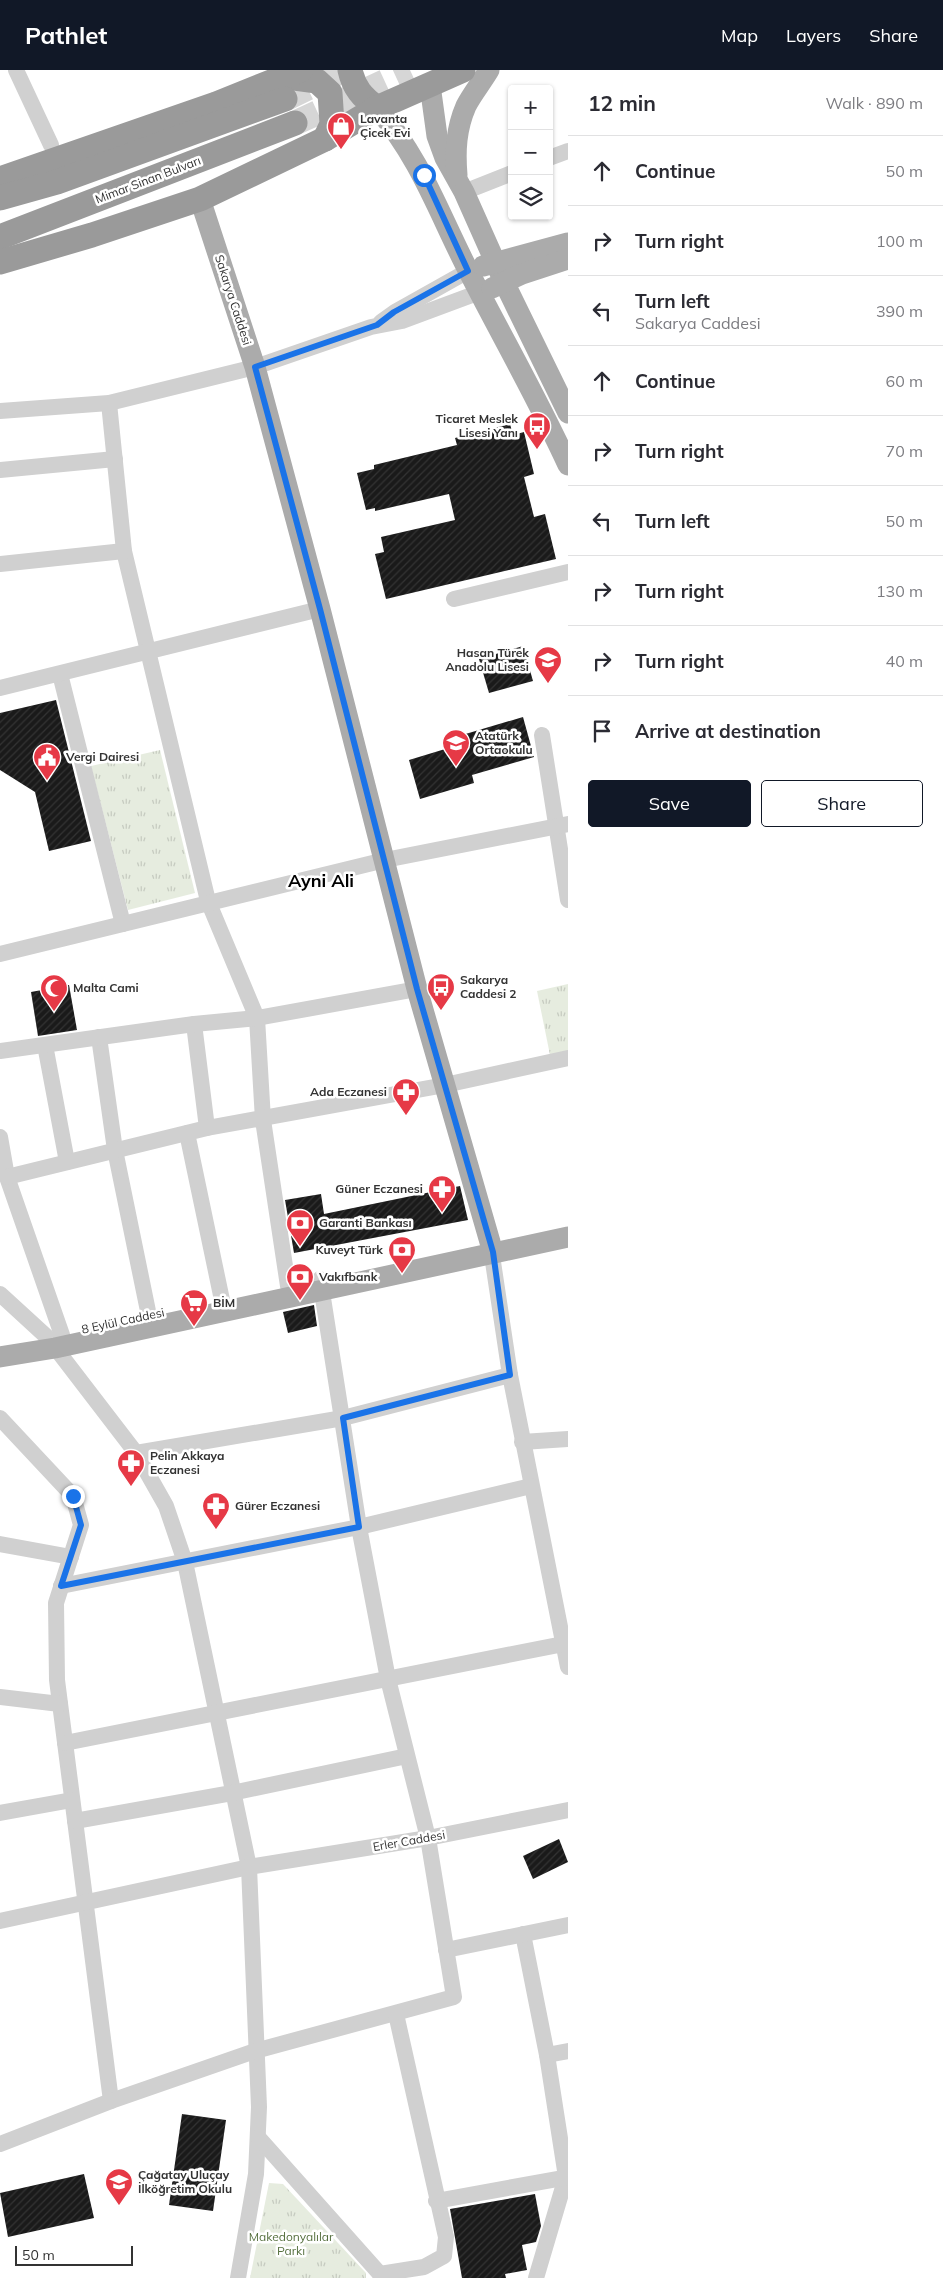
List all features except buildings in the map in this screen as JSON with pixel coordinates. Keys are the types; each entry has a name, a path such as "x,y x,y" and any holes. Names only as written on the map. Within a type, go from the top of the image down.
{"highway":[{"path":"350,70 353,84 362,97 377,108"},
{"path":"0,262 92,235 200,199 325,139 429,77 463,70"},
{"path":"0,178 216,104 291,82 317,81 330,93 332,124 325,139"},
{"path":"0,198 57,182 291,82"},
{"name":"Mimar Sinan Bulvarı","path":"0,237 296,123"}],"main road":[{"path":"460,185 455,149 458,130 467,105 489,70"},
{"path":"429,77 437,136 445,158 460,185 505,284 561,383 568,413"},
{"path":"377,108 396,130 424,175 468,271 538,400 568,465"},
{"name":"Sakarya Caddesi","path":"200,199 255,367 320,609 417,989 492,1247"},
{"path":"468,271 496,261 516,259 568,243"},
{"path":"480,292 505,284 522,274 568,259"},
{"name":"8 Eylül Caddesi","path":"0,1345 55,1340 222,1300 288,1286 321,1284 492,1247 568,1226"},
{"path":"492,1247 568,1237"},
{"path":"0,1356 55,1340 321,1284"}],"street":[{"path":"16,70 51,145"},
{"path":"553,157 568,151"},
{"path":"460,185 508,174"},
{"path":"377,325 394,312 468,271"},
{"path":"0,411 109,403 255,367 377,325 402,321 480,292"},
{"path":"109,403 124,551 150,652 208,901 257,1018 263,1120 288,1286"},
{"path":"0,470 115,459"},
{"path":"0,564 124,551"},
{"path":"454,599 568,572"},
{"path":"0,688 320,609"},
{"path":"60,674 123,924"},
{"path":"542,734 562,826 568,900"},
{"path":"0,954 208,901 385,860 562,826"},
{"path":"0,1051 194,1024 257,1018 417,989"},
{"path":"194,1024 207,1128"},
{"path":"99,1037 114,1150 150,1316"},
{"path":"45,1044 66,1162"},
{"path":"7,1176 207,1128 263,1120 445,1085 568,1058"},
{"path":"188,1133 222,1300"},
{"path":"0,1137 7,1176 55,1340"},
{"path":"492,1247 510,1375 522,1442 565,1643 568,1667"},
{"path":"0,2144 112,2101 255,2051 454,1997 428,1838 388,1679 359,1527 321,1284"},
{"path":"0,1294 55,1340 136,1453 166,1506 185,1562 249,1867 255,2051 259,2107 256,2174 238,2278"},
{"path":"136,1453 343,1418 510,1375"},
{"path":"0,1418 73,1496 81,1525 56,1603 57,1680 112,2101"},
{"path":"522,1442 568,1439"},
{"path":"61,1586 359,1527 530,1486"},
{"path":"0,1544 71,1557"},
{"path":"65,1743 565,1643"},
{"path":"0,1697 60,1704"},
{"path":"75,1820 232,1793 407,1756"},
{"path":"0,1813 72,1800"},
{"name":"Erler Caddesi","path":"0,1921 249,1867 428,1838 568,1810"},
{"path":"446,1950 568,1925"},
{"path":"523,1934 547,2055 567,2177 536,2278"},
{"path":"258,2137 380,2276 424,2267 444,2256 446,2237 436,2201 396,2014"},
{"path":"547,2055 568,2050"},
{"path":"436,2201 567,2177"}],"green space":[{"path":"160,750 195,893 128,910 91,766"},
{"path":"568,984 568,1052 550,1055 537,991"},
{"name":"Makedonyalılar Parkı","path":"269,2183 283,2184 366,2273 366,2278 250,2278"}],"tunnel":[{"path":"285,99 344,70"},
{"path":"295,123 410,70"}],"place":[{"name":"Lavanta Çicek Evi","path":"341,150"},
{"name":"Ticaret Meslek Lisesi Yanı","path":"537,450"},
{"name":"Hasan Türek Anadolu Lisesi","path":"548,684"},
{"name":"Atatürk Ortaokulu","path":"456,767"},
{"name":"Vergi Dairesi","path":"47,781"},
{"name":"Sakarya Caddesi 2","path":"441,1011"},
{"name":"Malta Cami","path":"54,1012"},
{"name":"Ada Eczanesi","path":"406,1116"},
{"name":"Güner Eczanesi","path":"442,1213"},
{"name":"Garanti Bankası","path":"300,1247"},
{"name":"Kuveyt Türk","path":"402,1274"},
{"name":"Vakıfbank","path":"300,1301"},
{"name":"BİM","path":"194,1327"},
{"name":"Pelin Akkaya Eczanesi","path":"131,1487"},
{"name":"Gürer Eczanesi","path":"216,1530"},
{"name":"Çağatay Uluçay İlköğretim Okulu","path":"119,2206"}],"district":[{"name":"Ayni Ali","path":"321,881"}],"route":[{"path":"73,1496 81,1525 61,1586 359,1527 343,1418 510,1375 493,1252 417,989 320,609 255,367 377,325 394,312 468,271 424,175"}]}
